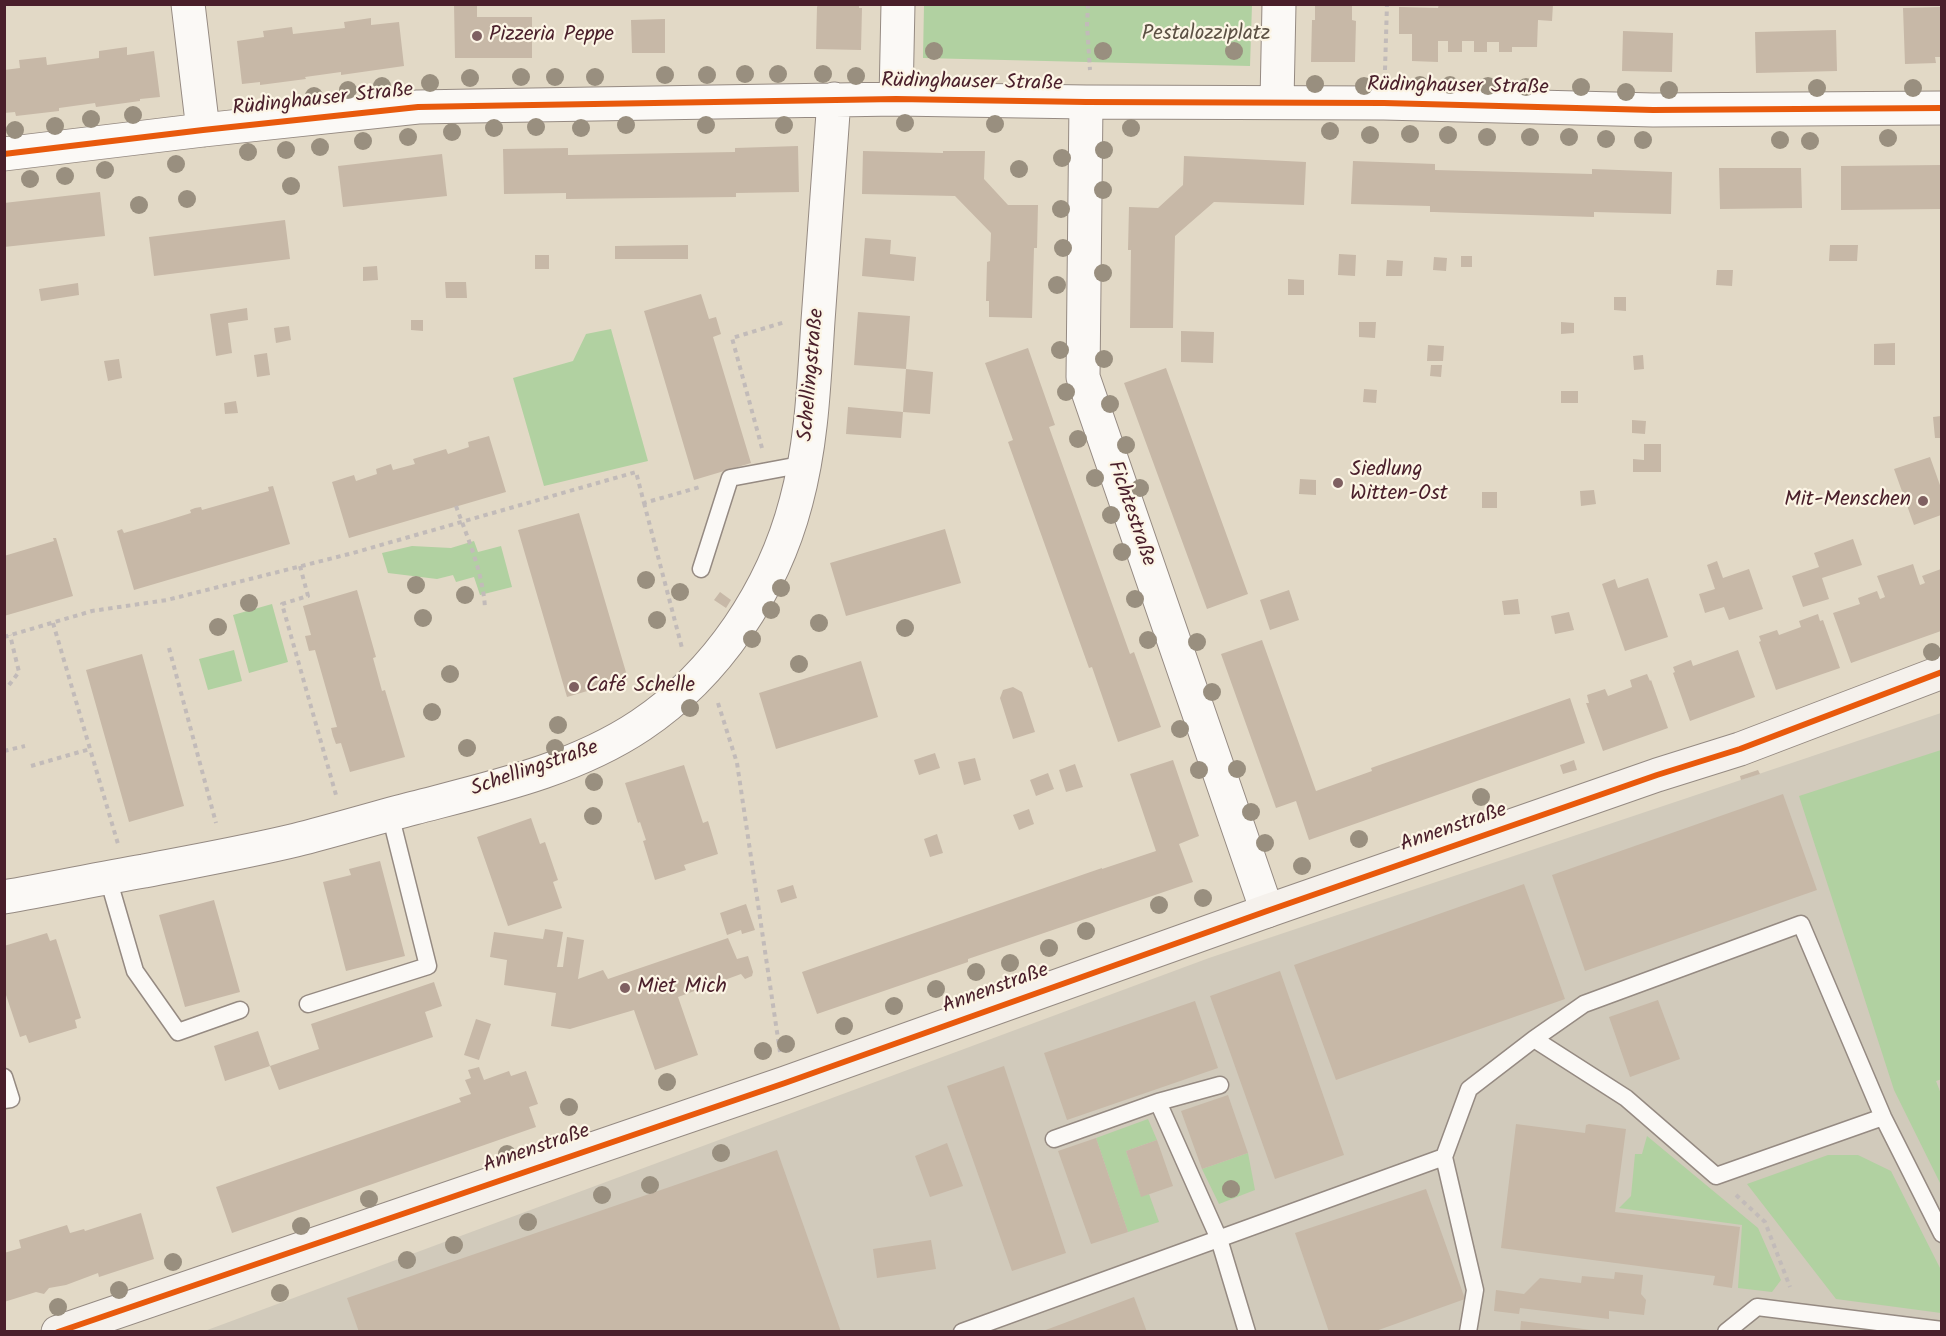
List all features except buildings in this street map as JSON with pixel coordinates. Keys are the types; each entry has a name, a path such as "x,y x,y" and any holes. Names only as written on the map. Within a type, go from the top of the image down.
{"street":[{"path":"188,4 203,130"},
{"path":"896,99 898,4"},
{"path":"1278,101 1279,4"},
{"name":"Schellingstraße","path":"4,897 225,856 296,840 496,786 586,756 612,743 645,723 699,676 735,632 756,601 775,562 796,503 805,464 819,321 834,99"},
{"name":"Rüdinghauser Straße","path":"4,154 418,107 896,99 1086,102 1278,101 1653,110 1941,108"},
{"name":"Fichtestraße","path":"1086,102 1083,377 1267,911"},
{"name":"Annenstraße","path":"58,1332 784,1083 1657,775 1740,749 1941,672"}],"lane":[{"path":"701,569 730,478 805,464"},
{"path":"308,1004 428,966 377,818"},
{"path":"123,875 135,971 178,1032 240,1010"},
{"path":"1468,1332 1475,1290 1444,1157 1469,1089 1584,1004 1801,924 1883,1117 1941,1234"},
{"path":"1534,1039 1626,1098 1716,1176 1883,1117"},
{"path":"4,1077 11,1099 4,1100"},
{"path":"1054,1139 1158,1102 1220,1085"},
{"path":"1158,1102 1219,1239 1247,1332"},
{"path":"965,1331 1444,1157"},
{"path":"1726,1332 1757,1307 1941,1330"}],"path":[{"path":"1086,102 1091,78 1087,25 1088,4"},
{"path":"1384,103 1387,4"},
{"path":"769,471 732,338 795,320 819,321"},
{"path":"9,685 19,672 7,636 92,611 167,600 300,566 636,472 699,676 737,763 784,1083"},
{"path":"644,503 730,478"},
{"path":"456,506 470,542 484,594 485,609"},
{"path":"300,566 308,596 282,604 339,805 358,801 377,818"},
{"path":"53,623 121,855 134,852 123,875"},
{"path":"169,648 225,856"},
{"path":"4,751 26,746"},
{"path":"31,766 90,749"},
{"path":"1716,1176 1765,1222 1801,1312"}],"shaded area":[{"path":"1941,713 1941,1331 202,1332 1209,958"}],"green space":[{"name":"Pestalozziplatz","path":"924,5 1252,5 1250,66 923,58"},
{"path":"611,329 648,461 544,486 513,378 573,361 586,334"},
{"path":"474,541 478,552 501,546 512,587 480,595 474,577 456,582 453,575 437,579 388,573 382,553 412,546 451,548"},
{"path":"272,604 288,662 249,673 233,615"},
{"path":"234,650 242,681 208,690 199,659"},
{"path":"1941,750 1942,1079 1936,1081 1941,1094 1941,1185 1894,1090 1799,796"},
{"path":"1148,1119 1157,1140 1126,1151 1141,1196 1149,1194 1159,1222 1128,1232 1096,1138"},
{"path":"1647,1136 1758,1228 1781,1280 1772,1292 1738,1288 1742,1225 1619,1208 1631,1196 1635,1154 1642,1154"},
{"path":"1248,1153 1255,1190 1219,1204 1202,1169"},
{"path":"1828,1155 1858,1155 1891,1171 1941,1270 1941,1313 1836,1299 1747,1184"}],"cycle path":[{"path":"4,154 418,107 896,99 1384,103 1653,110 1942,108"},
{"path":"58,1332 785,1083 1267,911 1657,775 1740,749 1942,672"}],"place":[{"name":"Pizzeria Peppe","path":"477,36"},
{"name":"Siedlung Witten-Ost","path":"1338,483"},
{"name":"Mit-Menschen","path":"1923,501"},
{"name":"Café Schelle","path":"574,687"},
{"name":"Miet Mich","path":"625,988"}]}
